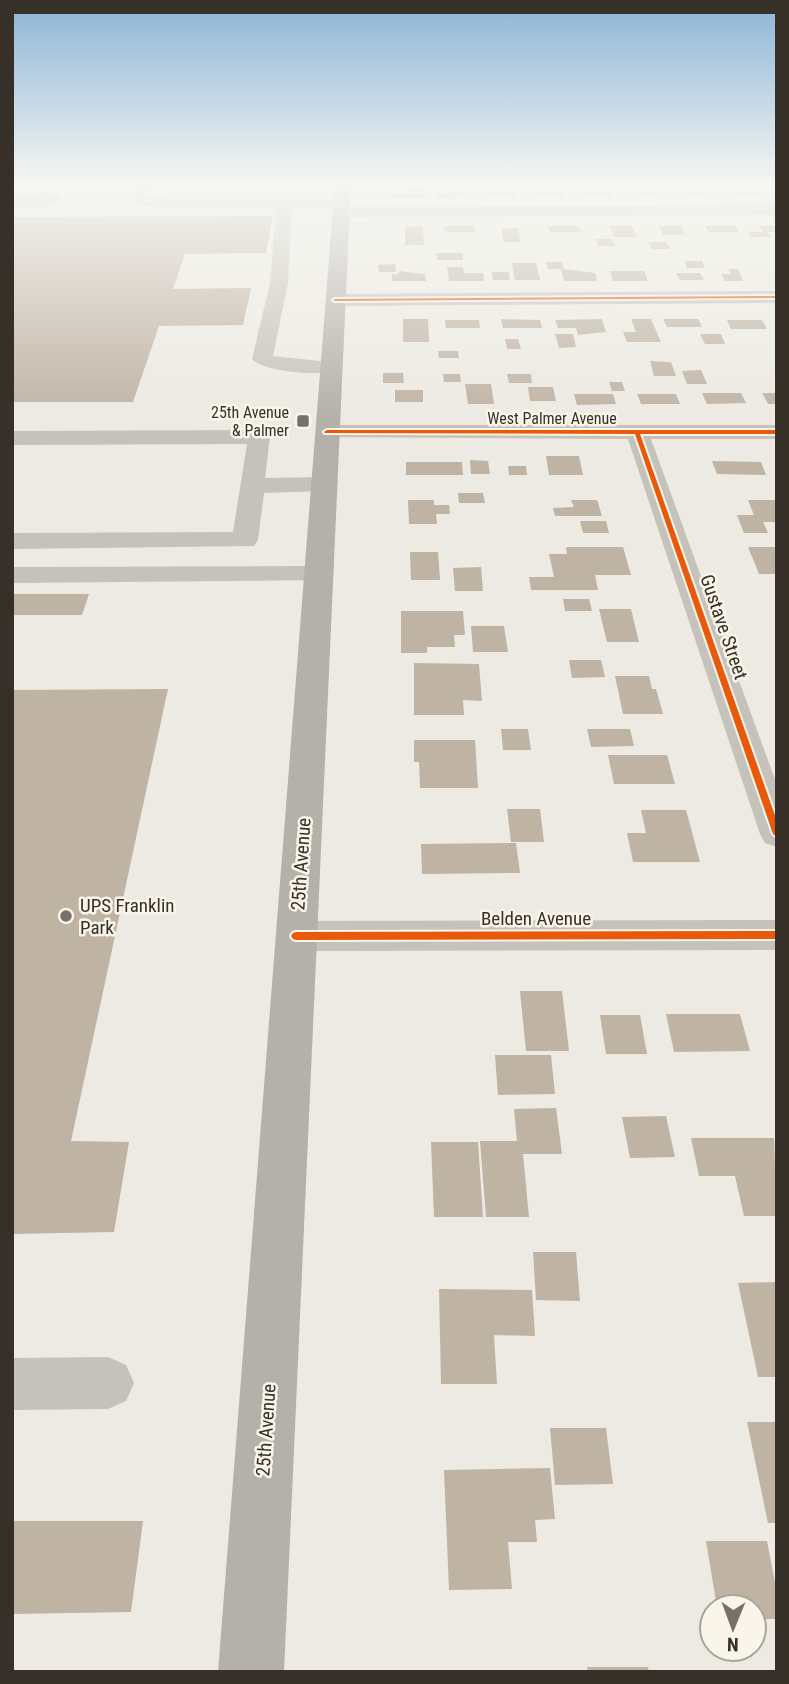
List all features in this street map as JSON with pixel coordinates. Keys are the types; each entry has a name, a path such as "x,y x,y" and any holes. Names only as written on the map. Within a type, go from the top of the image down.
{"main road":[{"name":"25th Avenue","path":"251,1672 338,261"}],"street":[{"path":"280,261 279,283 262,359 274,364 331,367"},
{"path":"335,300 777,298"},
{"name":"West Palmer Avenue","path":"327,432 777,432"},
{"name":"Gustave Street","path":"638,432 777,834"},
{"path":"12,438 258,438 254,486 245,540 12,541"},
{"path":"254,486 324,484"},
{"path":"12,575 318,574"},
{"name":"Belden Avenue","path":"296,936 777,934"},
{"path":"12,1384 108,1383"}],"building":[{"path":"12,261 183,261 173,289 251,288 243,325 159,326 133,402 12,402"},
{"path":"685,261 702,261 705,268 687,268"},
{"path":"546,262 562,262 564,269 595,273 597,281 564,281 561,269 548,269"},
{"path":"512,263 536,263 540,280 515,280"},
{"path":"395,264 396,272 379,272 378,265"},
{"path":"447,267 463,267 464,273 483,273 484,281 449,281"},
{"path":"728,269 738,269 743,281 725,281 721,274 731,274"},
{"path":"399,271 425,274 426,281 392,281 392,274 399,274"},
{"path":"610,271 644,271 648,281 613,281"},
{"path":"492,272 509,272 510,280 493,280"},
{"path":"676,273 700,273 704,280 680,280"},
{"path":"403,319 428,319 429,342 403,342"},
{"path":"501,319 540,320 542,328 503,328"},
{"path":"602,319 606,332 578,335 576,328 558,328 555,320"},
{"path":"631,319 651,319 661,342 627,342 623,332 636,332"},
{"path":"663,319 698,319 702,327 667,327"},
{"path":"445,320 479,320 480,328 446,328"},
{"path":"727,320 762,320 767,329 731,329"},
{"path":"555,334 573,334 576,347 559,348"},
{"path":"700,334 721,334 725,344 705,344"},
{"path":"505,339 518,339 521,349 507,349"},
{"path":"438,351 458,351 459,358 439,358"},
{"path":"650,361 671,362 676,376 654,376"},
{"path":"701,370 707,384 687,384 682,371"},
{"path":"383,373 403,373 404,383 383,383"},
{"path":"443,374 460,374 461,382 444,382"},
{"path":"507,374 531,374 532,383 509,383"},
{"path":"609,382 622,382 625,391 612,391"},
{"path":"465,384 491,384 494,404 468,404"},
{"path":"528,387 553,387 556,401 530,401"},
{"path":"395,390 423,390 423,402 395,402"},
{"path":"702,393 741,393 746,403 707,404"},
{"path":"762,393 777,393 777,404 768,404"},
{"path":"574,394 613,394 616,404 577,405"},
{"path":"637,394 676,394 680,404 641,404"},
{"path":"546,456 579,456 583,475 549,475"},
{"path":"470,460 488,461 490,474 471,474"},
{"path":"712,461 761,462 766,475 717,474"},
{"path":"406,462 462,462 463,475 406,475"},
{"path":"508,466 526,466 527,475 509,475"},
{"path":"458,493 483,493 485,503 459,503"},
{"path":"408,500 434,500 434,505 449,505 450,514 436,514 437,524 409,524"},
{"path":"571,500 597,500 602,516 555,516 553,508 574,507"},
{"path":"748,500 776,500 777,522 763,522 768,533 744,533 737,515 754,515"},
{"path":"580,521 606,521 609,533 583,533"},
{"path":"566,547 623,547 631,575 595,575 598,590 531,590 529,577 554,577 549,554 567,554"},
{"path":"748,547 777,547 777,574 759,574"},
{"path":"410,552 438,552 440,580 411,580"},
{"path":"481,567 483,591 455,591 453,568"},
{"path":"12,594 89,594 82,615 12,615"},
{"path":"563,599 589,599 592,611 565,611"},
{"path":"599,609 631,609 639,642 607,642"},
{"path":"401,611 463,611 465,635 454,635 455,647 427,647 427,653 401,653"},
{"path":"471,626 504,626 508,652 473,652"},
{"path":"569,660 601,660 605,677 572,678"},
{"path":"414,663 479,664 482,701 463,700 464,715 414,715"},
{"path":"615,676 649,676 663,714 623,714"},
{"name":"UPS Franklin Park","path":"168,689 71,1141 129,1142 114,1232 12,1234 12,690"},
{"path":"501,729 528,729 531,750 503,750"},
{"path":"587,729 630,729 634,746 591,747"},
{"path":"414,740 475,740 478,788 420,788 419,762 414,762"},
{"path":"608,755 667,755 675,784 614,784"},
{"path":"507,809 540,809 544,842 511,842"},
{"path":"641,810 686,810 700,862 633,862 627,833 646,833"},
{"path":"516,843 520,873 422,874 421,844"},
{"path":"520,991 562,991 569,1051 526,1051"},
{"path":"666,1014 740,1014 750,1051 674,1052"},
{"path":"600,1015 640,1015 647,1054 606,1054"},
{"path":"495,1055 551,1055 555,1094 498,1095"},
{"path":"556,1108 562,1154 523,1154 529,1217 486,1217 480,1141 517,1141 514,1109"},
{"path":"666,1116 675,1157 630,1158 622,1117"},
{"path":"691,1138 774,1138 777,1216 744,1216 735,1176 699,1176"},
{"path":"431,1142 478,1142 483,1217 434,1217"},
{"path":"533,1252 576,1252 580,1301 536,1300"},
{"path":"777,1282 777,1377 758,1377 738,1283"},
{"path":"439,1289 532,1290 535,1336 494,1335 497,1384 441,1384"},
{"path":"747,1422 777,1422 777,1523 768,1523"},
{"path":"550,1428 606,1428 613,1484 555,1485"},
{"path":"550,1468 555,1519 535,1520 537,1542 508,1542 512,1589 449,1590 444,1470"},
{"path":"12,1521 143,1521 131,1612 12,1614"},
{"path":"706,1541 767,1541 777,1593 777,1619 768,1619 768,1593 715,1593"},
{"path":"587,1667 648,1667 649,1672 588,1672"}],"cycle path":[{"path":"335,300 777,297"},
{"path":"327,432 777,432"},
{"path":"637,432 777,834"},
{"path":"296,936 777,935"}],"place":[{"name":"25th Avenue & Palmer","path":"303,421"},
{"name":"UPS Franklin Park","path":"66,916"}]}
